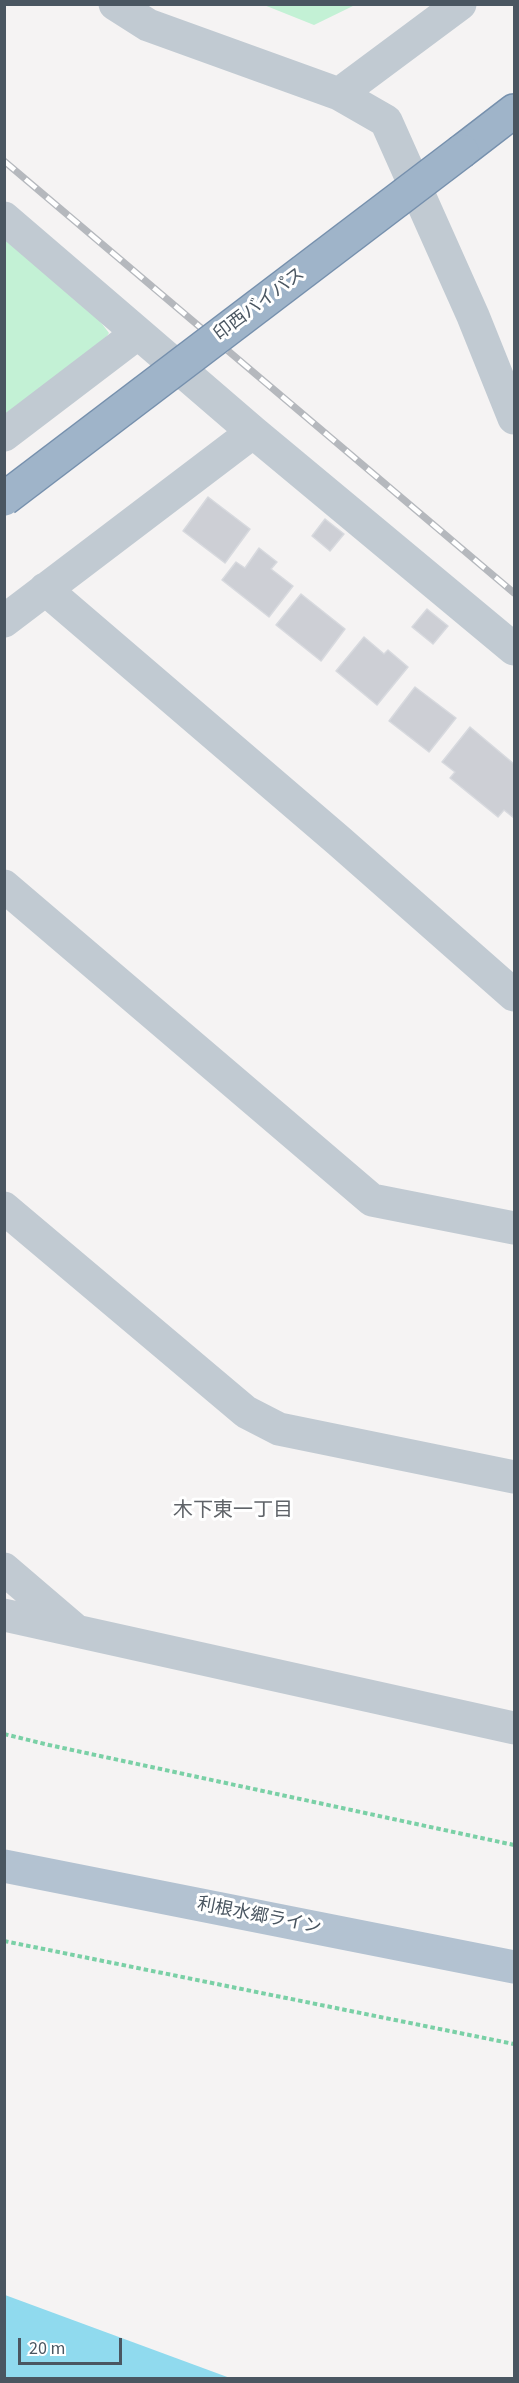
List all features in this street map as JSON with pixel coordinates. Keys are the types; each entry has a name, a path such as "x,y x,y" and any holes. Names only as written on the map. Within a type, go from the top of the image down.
{"highway":[{"name":"印西バイパス","path":"4,499 514,111"}],"main road":[{"name":"利根水郷ライン","path":"4,1866 514,1967"}],"street":[{"path":"115,4 148,25 339,94 386,121 473,316 514,418"},
{"path":"339,94 460,4"},
{"path":"4,218 253,432 514,649"},
{"path":"4,435 138,333"},
{"path":"4,621 253,432"},
{"path":"45,589 339,841 514,995"},
{"path":"4,886 372,1200 514,1228"},
{"path":"4,1208 246,1412 279,1429 514,1477"},
{"path":"4,1569 76,1631"},
{"path":"4,1615 514,1728"}],"path":[{"path":"4,1734 514,1845"},
{"path":"4,1941 514,2044"}],"green space":[{"path":"264,5 355,5 314,25"},
{"path":"5,239 99,320 109,333 98,349 5,421"}],"water":[{"path":"5,2295 230,2378 5,2378"}],"building":[{"path":"208,497 250,529 225,563 183,531"},
{"path":"325,519 344,534 330,551 312,536"},
{"path":"259,548 277,562 271,569 293,586 269,617 222,580 236,562 245,568"},
{"path":"301,594 345,629 321,661 276,625"},
{"path":"427,609 448,626 433,644 412,627"},
{"path":"364,637 384,654 388,650 408,667 377,705 336,671"},
{"path":"415,687 456,718 429,752 389,721"},
{"path":"470,727 514,764 514,818 504,810 498,817 450,778 455,772 442,762"}],"railway":[{"path":"4,161 514,593"}],"district":[{"name":"木下東一丁目","path":"233,1512"}]}
